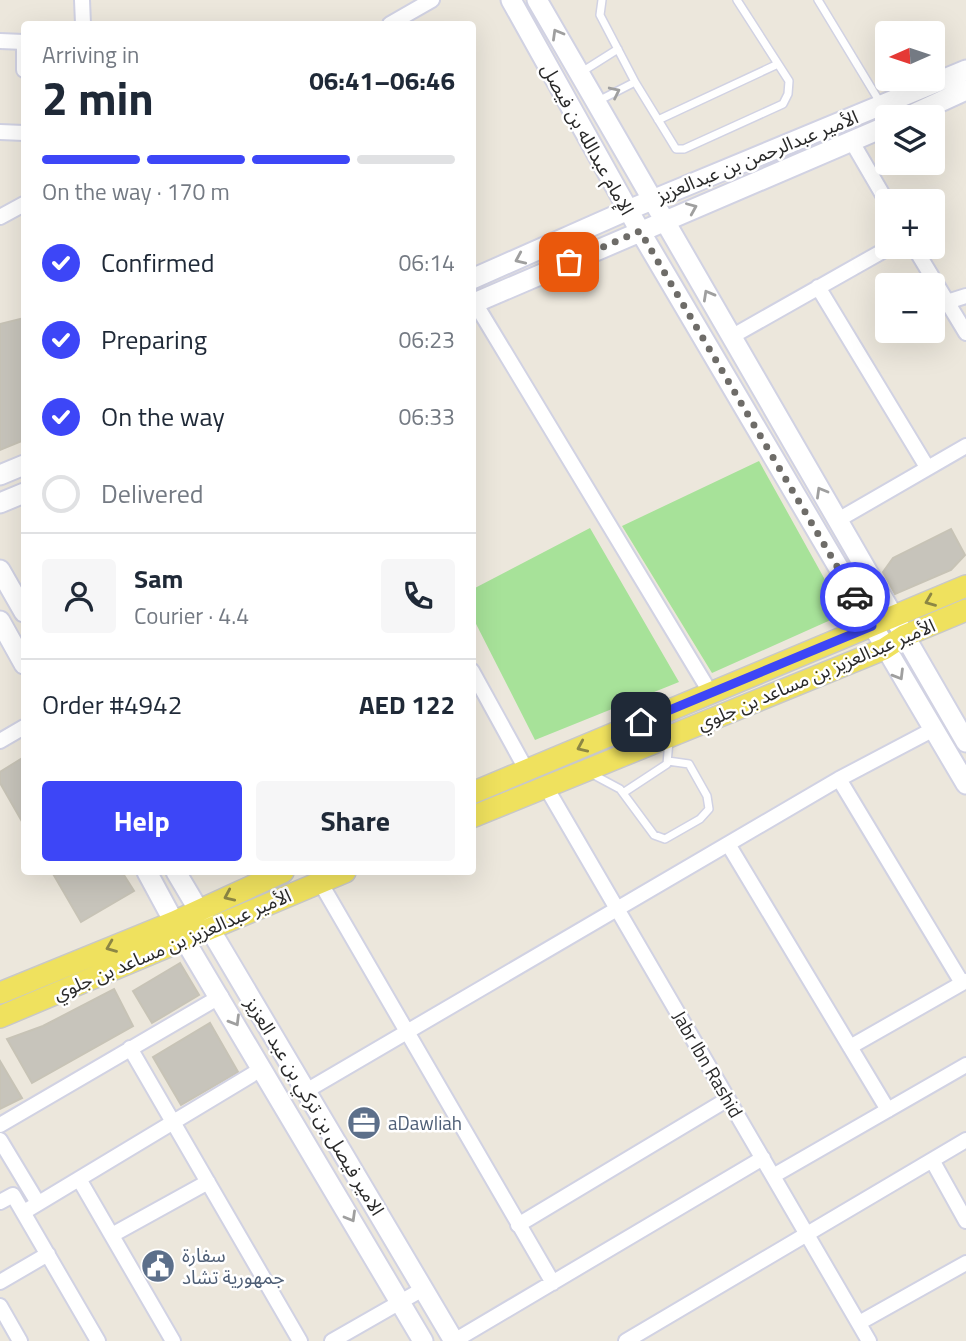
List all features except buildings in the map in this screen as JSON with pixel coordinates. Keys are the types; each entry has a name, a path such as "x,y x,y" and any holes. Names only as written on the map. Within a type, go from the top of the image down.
{"main road":[{"name":"الأمير عبدالعزيز بن مساعد بن جلوي","path":"476,791 966,586"},
{"name":"الأمير عبدالعزيز بن مساعد بن جلوي","path":"476,815 884,649 904,636 966,610"},
{"name":"الأمير عبدالعزيز بن مساعد بن جلوي","path":"0,1017 203,919 275,875"},
{"name":"الأمير عبدالعزيز بن مساعد بن جلوي","path":"203,919 338,875"},
{"name":"الأمير عبدالعزيز بن مساعد بن جلوي","path":"1,989 179,930"}],"street":[{"path":"82,0 83,21"},
{"path":"394,21 409,9 432,0"},
{"name":"الإمام عبدالله بن فيصل","path":"510,0 640,231 966,784"},
{"name":"الإمام عبدالله بن فيصل","path":"537,0 966,740"},
{"path":"0,41 21,42"},
{"name":"الأمير عبدالرحمن بن عبدالعزيز","path":"882,105 966,70"},
{"path":"933,105 966,90"},
{"name":"الأمير عبدالرحمن بن عبدالعزيز","path":"476,277 653,199 875,108"},
{"name":"الأمير عبدالرحمن بن عبدالعزيز","path":"476,302 665,219 875,131"},
{"path":"0,132 21,133"},
{"path":"852,142 879,189"},
{"path":"0,217 21,206"},
{"path":"732,337 875,255"},
{"path":"921,259 966,334"},
{"path":"818,287 928,467"},
{"path":"947,302 966,296"},
{"path":"476,306 710,692"},
{"path":"743,406 750,412 762,411 766,403 763,391"},
{"path":"773,457 770,446 774,439 783,436 792,442"},
{"path":"838,520 966,446"},
{"path":"0,475 21,466"},
{"path":"0,503 21,494"},
{"path":"0,570 21,607"},
{"path":"0,621 21,659"},
{"path":"476,678 527,771"},
{"path":"0,741 21,729"},
{"path":"306,1091 839,779 932,730"},
{"path":"839,779 964,982 850,1047"},
{"name":"Jabr Ibn Rashid","path":"546,787 859,1323 865,1340"},
{"path":"728,844 888,1110"},
{"name":"الامير فيصل بن تركي بن عبد العزيز","path":"150,875 179,930 221,996 424,1341"},
{"name":"الامير فيصل بن تركي بن عبد العزيز","path":"178,875 454,1341"},
{"path":"320,882 405,1033 553,1283"},
{"path":"0,1125 221,996"},
{"path":"130,1048 300,1341"},
{"path":"773,1176 966,1065"},
{"path":"23,1212 263,1068"},
{"path":"518,1224 728,1099"},
{"path":"0,1140 38,1203"},
{"path":"632,1340 966,1140"},
{"path":"454,1341 763,1158"},
{"path":"932,1160 966,1221"},
{"path":"79,1179 173,1341"},
{"path":"111,1235 208,1182"},
{"path":"7,1198 23,1212 98,1341"},
{"path":"0,1282 48,1254"},
{"path":"859,1323 966,1263"},
{"path":"332,1341 423,1289"},
{"path":"0,1306 20,1341"}],"lane":[{"path":"602,0 600,15 635,82 673,146 684,149 783,104 788,94 789,81 737,0"},
{"path":"818,0 882,105"},
{"path":"580,73 618,49"},
{"path":"657,120 778,64"},
{"path":"596,101 635,82"},
{"path":"668,761 669,737"},
{"path":"584,771 613,783 660,839 673,837 700,819 709,809 689,764 668,761 623,793"}],"green space":[{"path":"759,461 844,614 712,673 622,526"},
{"path":"590,528 679,682 535,740 476,624 476,587"}],"way so far":[{"path":"569,262 640,231 855,597"}],"place":[{"name":"aDawliah","path":"364,1123"},
{"name":"سفارة جمهورية تشاد","path":"158,1266"}],"route":[{"path":"641,722 872,626 855,597"}]}
